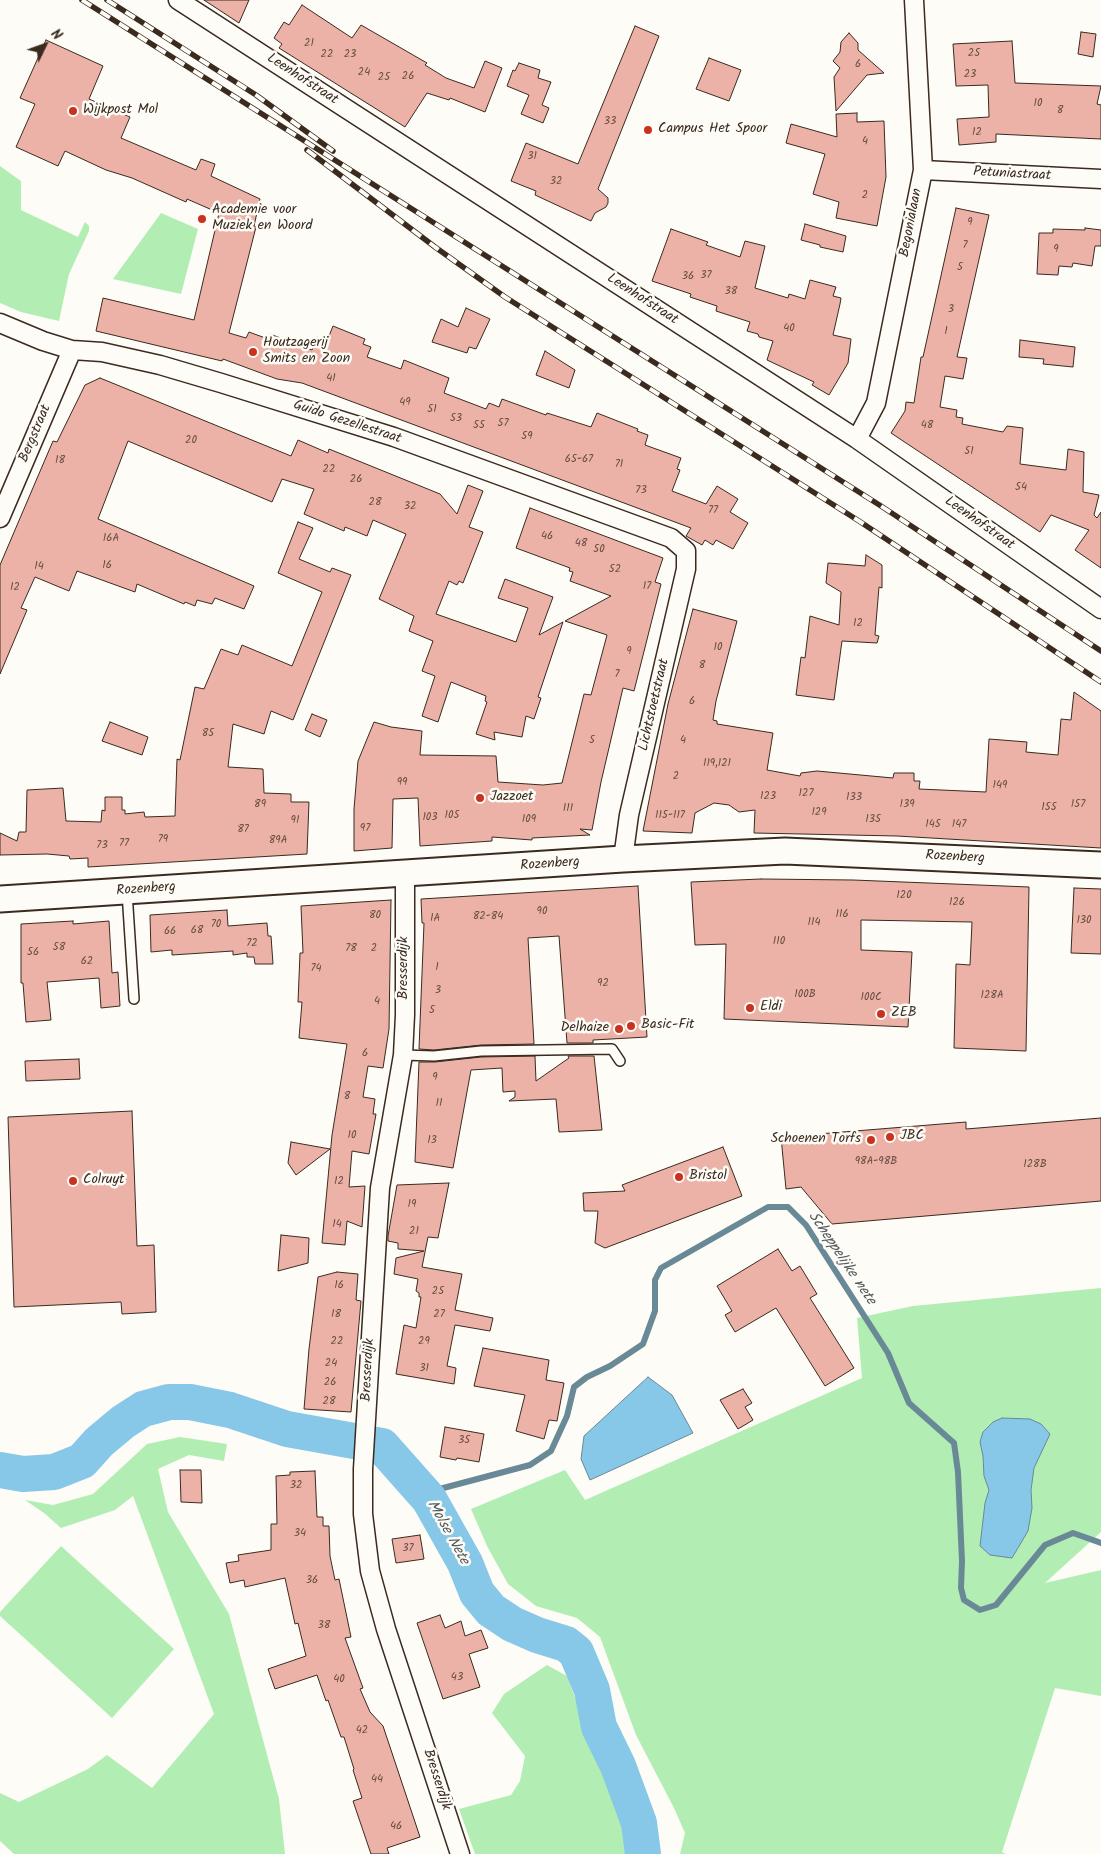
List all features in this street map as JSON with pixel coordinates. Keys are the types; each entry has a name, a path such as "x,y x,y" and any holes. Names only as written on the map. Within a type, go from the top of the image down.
{"main road":[{"name":"Rozenberg","path":"0,899 624,859 785,851 1101,864"}],"street":[{"name":"Leenhofstraat","path":"178,0 857,439 1101,609"},
{"name":"Begonialaan","path":"857,439 876,403 923,170 914,0"},
{"name":"Petuniastraat","path":"923,170 1101,179"},
{"name":"Guido Gezellestraat","path":"0,323 43,341 72,350 102,352 160,366 222,383 394,437 671,538 686,551"},
{"name":"Bergstraat","path":"0,518 72,350"},
{"name":"Lichtstoetstraat","path":"624,859 629,815 686,569 686,551"},
{"name":"Bresserdijk","path":"404,874 405,1015 402,1055 380,1188 364,1455 363,1514 370,1571 386,1629 460,1854"}],"lane":[{"path":"127,892 134,999"},
{"path":"402,1055 434,1056 481,1051 612,1050 620,1061"}],"green space":[{"path":"0,166 21,181 21,210 78,237 85,222 89,226 89,231 69,274 59,321 21,312 0,303"},
{"path":"161,213 198,229 181,294 113,279"},
{"path":"1101,1288 1101,1532 1045,1583 1101,1570 1101,1696 1055,1688 1002,1852 1006,1854 680,1854 685,1833 636,1735 600,1637 577,1618 536,1606 508,1584 487,1546 471,1509 565,1470 585,1500 862,1378 857,1318 913,1306"},
{"path":"180,1437 227,1444 224,1461 189,1455 158,1469 168,1512 229,1614 279,1799 285,1854 14,1854 0,1841 0,1793 19,1802 88,1769 107,1755 152,1788 214,1714 133,1496 115,1510 61,1528 25,1500 53,1505 93,1494 147,1444"},
{"path":"61,1546 174,1649 112,1718 0,1616 0,1612"},
{"path":"547,1665 567,1676 626,1833 628,1854 475,1854 459,1809 511,1795 520,1781 525,1756 492,1713 504,1694"}],"water":[{"path":"648,1377 672,1395 693,1433 590,1480 581,1459 584,1436"},
{"path":"1002,1418 1030,1419 1041,1424 1050,1434 1034,1468 1031,1490 1032,1508 1028,1531 1012,1558 990,1555 980,1546 985,1503 989,1490 984,1476 980,1442 983,1432 993,1422"}],"building":[{"path":"204,0 249,0 239,23"},
{"path":"302,5 352,38 361,25 427,63 425,65 446,78 474,88 485,61 502,68 485,112 450,98 449,100 427,93 405,127 279,48 282,44 274,38 284,22 289,25"},
{"path":"635,26 659,36 598,189 608,198 608,203 606,207 595,213 591,221 535,195 536,191 511,181 526,143 578,164"},
{"path":"1081,32 1096,34 1093,57 1078,54"},
{"path":"849,33 858,43 858,50 884,73 867,75 836,111 834,77 840,68 833,61 840,52 841,42"},
{"path":"46,40 103,66 89,99 130,117 121,138 196,170 201,159 215,164 211,176 260,199 254,226 256,227 229,333 246,338 249,332 268,339 270,334 312,350 317,337 327,341 333,326 365,339 363,344 371,347 367,357 401,369 404,360 449,378 444,393 486,409 489,403 499,407 502,399 546,415 547,413 591,427 597,413 638,429 637,431 648,435 645,445 681,458 677,469 680,470 672,491 706,504 717,486 738,499 730,512 748,523 733,549 716,540 713,545 705,540 702,545 686,536 691,528 302,383 277,379 223,359 222,361 96,331 103,298 194,320 219,213 187,199 186,202 132,178 106,170 65,151 58,166 16,147 35,104 20,98"},
{"path":"1012,41 1015,83 1101,86 1097,104 1101,105 1101,139 996,134 996,142 959,145 957,119 989,117 988,85 956,86 953,44"},
{"path":"709,58 741,70 729,101 696,89"},
{"path":"519,63 540,70 538,78 551,82 542,105 549,108 543,123 521,114 529,95 507,86 513,70 515,71"},
{"path":"857,113 857,122 884,121 886,177 877,226 836,218 839,202 813,194 825,154 786,143 791,124 837,137 836,114"},
{"path":"956,208 989,215 957,357 967,358 963,379 945,376 940,407 957,410 956,417 963,418 962,424 1003,432 1007,426 1023,428 1020,464 1066,470 1068,449 1084,452 1083,492 1099,495 1094,515 1097,518 1101,512 1101,568 1075,550 1089,530 1051,515 1040,532 891,433 905,411 906,402 914,403 921,357 923,357"},
{"path":"805,224 846,236 843,252 820,247 820,245 801,240"},
{"path":"1085,228 1101,230 1101,246 1095,246 1092,266 1073,263 1072,267 1059,266 1058,275 1037,274 1039,233 1053,233 1053,229 1085,230"},
{"path":"671,229 708,242 706,245 740,257 745,241 765,246 755,288 788,298 789,294 805,299 810,280 836,287 833,296 841,298 833,335 851,339 848,363 829,395 812,385 814,382 767,360 773,341 747,331 750,322 716,311 717,306 690,297 691,294 652,281"},
{"path":"466,308 490,319 476,349 469,347 467,353 432,342 441,319 458,327"},
{"path":"1020,340 1075,347 1073,367 1043,364 1044,359 1019,357"},
{"path":"545,351 575,370 569,388 536,375"},
{"path":"100,378 291,456 298,440 328,453 329,449 440,494 457,514 468,485 483,491 469,527 483,532 463,583 459,581 457,585 449,581 436,614 516,642 528,608 498,598 505,579 553,597 539,635 563,622 538,697 541,698 534,719 526,716 522,737 494,732 495,740 476,734 487,702 485,701 486,696 451,682 438,722 422,716 435,676 422,671 433,641 409,631 414,616 379,599 406,534 373,520 367,536 345,527 344,531 304,514 314,489 282,479 272,502 128,441 98,519 254,586 244,609 215,598 212,604 197,600 195,606 185,602 184,604 137,584 135,592 77,571 69,591 35,577 21,608 27,610 0,674 0,565 53,441 57,442 85,385"},
{"path":"530,508 663,558 655,582 661,584 634,691 623,688 592,830 580,829 590,835 532,838 532,840 492,837 492,841 420,846 418,798 393,799 392,848 354,851 354,809 358,761 374,722 391,727 422,731 420,755 496,756 498,782 543,785 562,783 584,694 591,695 607,635 565,621 611,596 570,581 573,572 569,571 570,568 516,548"},
{"path":"298,522 313,528 299,559 330,572 332,568 351,575 293,720 271,711 264,734 233,724 228,767 263,769 264,793 291,794 291,802 309,802 307,854 88,867 88,858 70,859 69,856 47,854 0,855 0,833 17,841 19,832 26,832 27,790 63,788 66,821 101,822 102,810 105,811 105,797 122,797 122,810 125,810 125,814 144,812 145,817 175,816 177,759 180,760 195,687 204,689 221,649 238,655 242,645 292,666 322,592 278,573"},
{"path":"866,555 882,565 882,588 879,587 875,635 879,636 877,643 842,641 834,700 796,695 801,657 805,658 810,616 839,625 841,592 826,583 828,563 865,566"},
{"path":"693,609 737,621 716,701 713,720 717,721 717,724 773,733 767,770 800,776 801,773 817,771 893,778 894,773 914,773 914,781 920,781 919,789 986,792 989,739 1027,742 1026,752 1058,755 1061,719 1071,720 1074,692 1101,711 1101,848 897,836 754,833 755,810 739,812 729,805 714,803 695,813 692,833 643,831 668,704"},
{"path":"312,714 327,720 320,737 305,730"},
{"path":"110,722 148,737 142,755 102,741"},
{"path":"761,879 853,880 1029,887 1026,1051 954,1048 956,964 970,965 972,922 861,920 861,950 912,952 908,1027 724,1019 726,944 695,945 691,882"},
{"path":"638,886 647,1037 593,1040 593,1043 567,1043 559,936 528,938 534,1044 481,1045 434,1050 419,1049 424,923 422,923 421,899"},
{"path":"1074,888 1101,889 1101,954 1071,953"},
{"path":"391,900 389,1029 383,1068 368,1066 363,1097 375,1099 373,1114 376,1114 369,1154 352,1151 349,1187 365,1186 362,1227 347,1221 345,1245 322,1243 332,1135 347,1044 299,1038 302,1002 298,1002 300,953 303,953 301,906"},
{"path":"227,910 228,926 267,923 268,936 271,936 273,964 255,964 254,957 247,957 247,953 233,955 233,951 172,955 172,950 151,952 150,915"},
{"path":"73,921 73,924 109,921 112,973 118,972 120,1006 101,1008 99,978 47,982 51,1020 26,1022 23,983 21,983 21,924"},
{"path":"535,1056 536,1081 569,1058 568,1056 594,1056 602,1130 559,1132 556,1099 509,1101 515,1097 515,1091 503,1092 502,1068 471,1070 453,1168 415,1162 419,1062 481,1057"},
{"path":"79,1059 80,1079 26,1081 25,1061"},
{"name":"Colruyt","path":"132,1111 137,1246 154,1245 156,1312 122,1314 121,1302 14,1307 8,1117"},
{"path":"1101,1118 1101,1201 832,1224 801,1187 786,1189 781,1137 966,1122 966,1129"},
{"path":"291,1142 330,1149 296,1175 288,1163"},
{"path":"723,1147 742,1196 605,1248 595,1243 598,1211 584,1211 583,1193 625,1191 622,1185"},
{"path":"449,1183 438,1238 428,1237 422,1267 462,1274 455,1310 493,1318 490,1331 455,1325 447,1366 456,1368 454,1384 396,1374 404,1325 416,1328 421,1297 419,1297 419,1293 416,1291 418,1279 394,1274 396,1258 424,1251 398,1249 398,1243 388,1241 397,1185"},
{"path":"281,1235 309,1238 308,1263 278,1271"},
{"path":"778,1249 792,1271 800,1266 817,1294 810,1298 854,1368 825,1386 776,1308 735,1332 725,1315 732,1311 717,1286"},
{"path":"337,1272 358,1274 356,1300 361,1301 351,1412 304,1409 318,1277"},
{"path":"483,1348 549,1360 546,1380 564,1383 557,1421 549,1420 544,1439 516,1431 525,1395 474,1386"},
{"path":"743,1389 752,1403 745,1407 753,1420 738,1429 720,1400"},
{"path":"445,1427 484,1434 479,1462 440,1457"},
{"path":"180,1470 201,1470 202,1503 181,1502"},
{"path":"315,1471 317,1517 323,1517 323,1526 329,1526 330,1556 335,1580 339,1579 351,1637 345,1638 363,1688 360,1689 370,1712 383,1726 420,1837 387,1848 389,1854 371,1854 353,1801 362,1798 354,1769 344,1737 341,1737 317,1675 275,1689 268,1669 306,1656 298,1623 295,1624 285,1578 245,1587 244,1580 230,1583 226,1563 239,1561 238,1555 271,1550 271,1524 277,1524 276,1476 290,1475 290,1472"},
{"path":"420,1535 424,1559 396,1563 392,1539"},
{"path":"440,1615 445,1628 461,1621 465,1636 481,1630 488,1648 469,1654 480,1687 443,1699 417,1623"}],"waterway":[{"name":"Scheppelijke nete","path":"426,1495 432,1491 530,1465 551,1451 567,1416 574,1387 587,1377 610,1366 643,1344 655,1311 655,1280 661,1268 768,1207 788,1207 806,1225 888,1353 909,1403 954,1443 958,1472 962,1561 961,1588 964,1600 980,1610 996,1605 1045,1545 1073,1533 1101,1543"},
{"name":"Molse Nete","path":"0,1470 23,1474 54,1472 82,1461 99,1442 123,1422 143,1409 169,1402 190,1402 230,1410 287,1429 382,1446 429,1499 465,1563 477,1593 491,1610 512,1624 537,1635 566,1644 576,1652 592,1690 599,1727 618,1766 639,1823 643,1854"}],"railway":[{"path":"82,0 881,506 1101,651"},
{"path":"107,0 256,95 333,151"},
{"path":"307,150 435,247 505,297 859,521 1101,682"}],"place":[{"name":"Wijkpost Mol","path":"73,111"},
{"name":"Campus Het Spoor","path":"648,130"},
{"name":"Academie voor Muziek en Woord","path":"202,219"},
{"name":"Houtzagerij Smits en Zoon","path":"253,352"},
{"name":"Jazzoet","path":"480,798"},
{"name":"Eldi","path":"750,1008"},
{"name":"ZEB","path":"881,1014"},
{"name":"Basic-Fit","path":"631,1026"},
{"name":"Delhaize","path":"619,1029"},
{"name":"JBC","path":"890,1137"},
{"name":"Schoenen Torfs","path":"871,1140"},
{"name":"Bristol","path":"679,1177"},
{"name":"Colruyt","path":"73,1181"}]}
